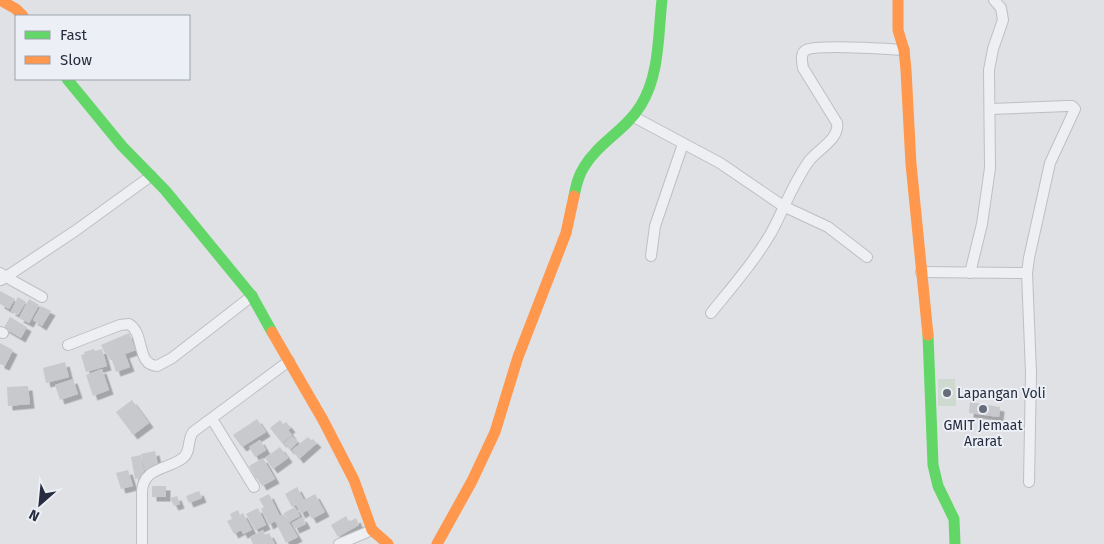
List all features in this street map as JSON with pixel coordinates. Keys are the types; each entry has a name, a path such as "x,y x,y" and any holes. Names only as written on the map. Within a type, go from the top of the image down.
{"street":[{"path":"0,0 16,9 22,15"},
{"path":"437,544 466,494 501,415 518,358 546,289 566,230 580,174 587,162 634,117 649,88 654,74 659,42 662,0"},
{"path":"898,0 898,30 904,50 910,111 911,164 916,196 921,272 930,353 933,466 940,492 954,519 955,544"},
{"path":"970,273 982,224 990,168 989,70 1003,17 1001,8 994,0"},
{"path":"711,312 763,246 804,168 817,151 834,136 837,129 836,123 803,68 801,59 803,53 808,49 836,47 904,50"},
{"path":"68,80 122,146 165,190 252,296 323,420 350,472 372,530 388,544"},
{"path":"990,109 1067,106 1072,106 1075,109 1050,163 1029,258 1031,373 1029,482"},
{"path":"634,117 720,163 783,206 828,227 867,257"},
{"path":"651,256 654,226 684,144"},
{"path":"2,277 75,231 151,176"},
{"path":"921,272 1028,272"},
{"path":"2,277 42,297"},
{"path":"68,345 120,325 129,324 135,329 145,360 151,365 157,366 172,358 252,296"},
{"path":"142,544 143,483 152,472 183,458 188,452 191,434 289,361"},
{"path":"212,418 254,487"},
{"path":"339,544 372,530"}],"shaded area":[{"name":"Lapangan Voli","path":"938,379 955,379 956,406 938,406"}],"building":[{"path":"0,291 15,299 9,309 0,304"},
{"path":"18,297 26,302 18,315 11,311"},
{"path":"29,299 39,305 29,323 19,318"},
{"path":"41,306 51,311 42,326 33,320"},
{"path":"10,317 27,327 21,338 4,328"},
{"path":"129,333 136,350 125,354 130,367 116,372 112,360 110,360 101,345"},
{"path":"0,343 13,350 5,366 0,364"},
{"path":"94,349 95,351 102,349 107,366 86,372 81,355"},
{"path":"65,362 69,377 46,383 43,368"},
{"path":"102,369 109,390 93,396 86,375"},
{"path":"73,379 78,394 60,400 55,385"},
{"path":"28,386 30,404 8,406 7,387"},
{"path":"132,400 149,423 133,435 116,412"},
{"path":"970,402 1000,407 999,417 969,413"},
{"path":"257,419 266,432 242,447 233,435"},
{"path":"280,420 283,424 286,422 291,428 288,430 292,435 282,443 270,428"},
{"path":"292,436 298,442 290,450 284,443"},
{"path":"308,437 317,443 299,459 292,450"},
{"path":"260,440 266,450 255,457 249,447"},
{"path":"280,447 288,458 273,469 265,458"},
{"path":"155,451 159,469 145,471 141,454"},
{"path":"141,455 145,477 135,479 131,457"},
{"path":"263,458 275,479 262,486 249,466"},
{"path":"128,470 133,486 121,489 116,473"},
{"path":"152,486 166,486 166,497 152,497"},
{"path":"297,487 304,500 315,494 325,512 312,519 307,510 301,514 296,505 292,507 285,494"},
{"path":"199,491 202,498 189,503 186,496"},
{"path":"269,494 280,516 284,514 298,537 286,543 275,521 269,525 261,509 264,507 259,499"},
{"path":"177,496 180,504 174,506 170,498"},
{"path":"295,507 300,516 289,522 284,513"},
{"path":"258,508 266,525 255,530 246,514"},
{"path":"238,510 240,515 243,513 252,530 243,534 241,530 234,534 227,521 232,519 230,514"},
{"path":"346,516 349,522 356,518 359,525 338,537 331,525"},
{"path":"302,517 306,524 295,529 292,523"},
{"path":"263,530 265,535 269,533 275,544 253,544 250,537"}],"traffic: fast":[{"path":"574,196 580,174 590,158 628,122 641,105 647,93 655,67 662,0"},
{"path":"68,80 122,146 165,190 252,296 272,332"},
{"path":"928,335 933,465 938,486 954,519 955,544"}],"traffic: slow":[{"path":"0,0 16,9 22,15"},
{"path":"898,0 898,30 904,50 906,70 911,164 928,335"},
{"path":"437,544 472,481 495,432 518,357 566,233 574,196"},
{"path":"272,332 323,420 354,480 372,530 388,544"}],"place":[{"name":"Lapangan Voli","path":"947,393"},
{"name":"GMIT Jemaat Ararat","path":"983,409"}]}
